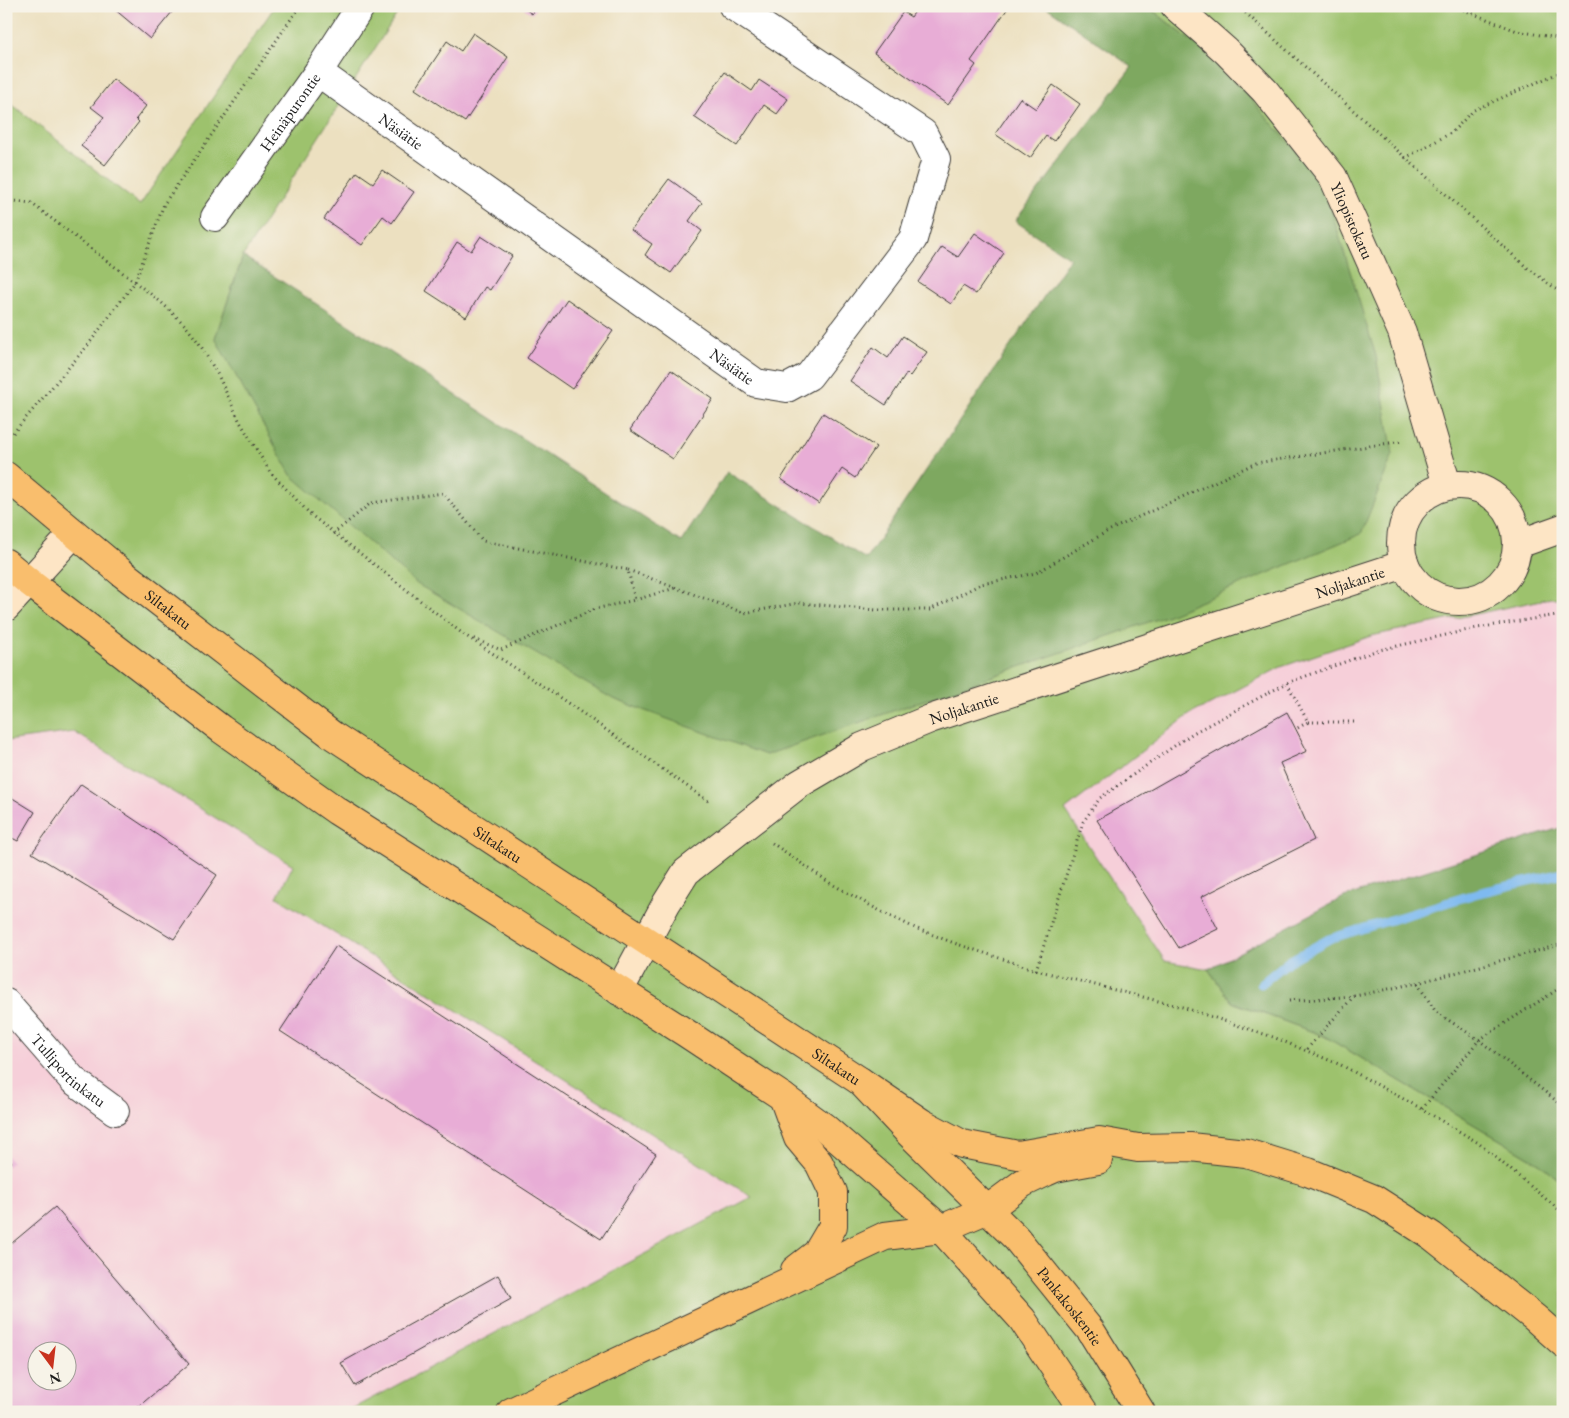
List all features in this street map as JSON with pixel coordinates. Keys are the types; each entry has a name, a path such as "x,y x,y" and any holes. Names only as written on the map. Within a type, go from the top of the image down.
{"main road":[{"name":"Yliopistokatu","path":"1175,6 1226,51 1265,91 1333,177 1402,332 1447,485"},
{"name":"Siltakatu","path":"6,476 122,573 332,735 860,1081 909,1133 988,1209"},
{"path":"1447,485 1471,485 1490,492 1505,506 1512,518 1515,524 1518,544 1515,561 1506,579 1490,593 1471,600 1451,601 1432,595 1416,582 1405,564 1401,545 1403,524 1413,506 1428,493 1447,485"},
{"path":"1518,544 1563,528"},
{"path":"6,607 74,533"},
{"path":"6,563 221,729 322,800 619,990 783,1097 824,1127 941,1229 1022,1319 1084,1411"},
{"name":"Noljakantie","path":"619,990 686,872 799,784 862,747 930,719 1405,564"},
{"path":"860,1081 922,1123 962,1144 1018,1156 1099,1141 1138,1148 1190,1147 1246,1153 1308,1172 1374,1199 1432,1236 1535,1318 1563,1343"},
{"path":"770,1289 817,1253 833,1226 833,1192 819,1163 798,1138 783,1097"},
{"path":"511,1412 885,1236 941,1229 988,1209 1023,1183 1056,1168 1103,1159 1138,1148"},
{"name":"Pankakoskentie","path":"988,1209 1016,1238 1091,1331 1141,1412"}],"street":[{"name":"Heinäpurontie","path":"216,217 318,72 361,6"},
{"name":"Näsiätie","path":"318,72 756,383 787,388 809,376 913,239 936,159 923,132 734,6"},
{"name":"Tulliportinkatu","path":"6,1003 73,1080 114,1111"}],"path":[{"path":"12,433 88,345 135,282 164,204 300,6"},
{"path":"1238,6 1524,266 1563,294"},
{"path":"1454,6 1517,31 1563,39"},
{"path":"1405,158 1451,133 1474,110 1563,71"},
{"path":"6,200 31,202 161,302 185,325 199,343 218,375 240,422 270,472 333,534 463,634 549,690 711,802"},
{"path":"333,534 371,503 443,493 483,540 628,570 744,613 799,603 876,610 930,610 981,584 1036,573 1108,531 1256,463 1433,437"},
{"path":"628,570 635,600"},
{"path":"463,634 501,650 595,609 635,600 676,587"},
{"path":"1036,970 1083,822 1100,798 1193,733 1287,684 1375,651 1477,628 1563,614"},
{"path":"1287,684 1308,722"},
{"path":"1296,729 1308,722 1355,722"},
{"path":"772,843 830,883 914,928 1036,970 1182,1008 1307,1050 1341,1065 1422,1109 1477,1142 1563,1213"},
{"path":"1289,1002 1355,996 1417,984 1563,944"},
{"path":"1417,984 1436,1012 1479,1040 1563,1106"},
{"path":"1422,1109 1479,1040 1563,986"},
{"path":"1307,1050 1355,996"}],"shaded area":[{"path":"1551,598 1563,598 1563,827 1344,897 1208,969 1165,961 1065,810 1189,715 1281,667 1371,636"},
{"path":"74,732 293,865 278,897 753,1197 346,1412 6,1412 6,741"}],"green space":[{"path":"275,6 402,6 243,256 215,338 766,755 1218,62 1147,6 1563,6 1563,598 1551,598 1371,636 1281,667 1189,715 1065,810 1165,961 1208,969 1232,1002 1324,1036 1539,1163 1563,1183 1563,1412 346,1412 752,1197 277,897 293,865 74,732 6,741 6,100 140,205"},
{"path":"1045,6 1147,6 1218,62 1322,180 1376,356 1393,454 1361,534 1166,616 766,755 613,699 417,584 291,475 215,338 243,256 681,542 727,472 866,559 1070,258 1015,221 1132,67"},
{"path":"1563,827 1563,1183 1539,1163 1324,1036 1232,1002 1208,969 1344,897"}],"building":[{"path":"114,6 177,6 150,39 113,8"},
{"path":"521,6 537,6 532,14"},
{"path":"919,6 1005,6 1008,8 971,61 976,65 948,105 874,53 903,12 911,17"},
{"path":"473,33 508,57 465,122 415,89 447,41 461,51"},
{"path":"725,72 752,91 759,80 788,99 777,114 764,105 737,146 694,117"},
{"path":"113,79 146,106 136,119 139,122 105,165 81,146 104,117 91,107"},
{"path":"1053,85 1080,104 1054,141 1046,136 1030,158 995,134 1020,98 1036,109"},
{"path":"382,170 414,192 392,223 383,216 362,245 324,219 357,172 373,183"},
{"path":"669,179 702,203 689,221 702,231 671,273 645,255 652,244 631,230"},
{"path":"975,233 1004,253 976,294 963,286 951,304 918,282 942,247 958,257"},
{"path":"481,236 512,256 490,290 485,287 466,317 426,291 457,242 471,251"},
{"path":"567,299 613,331 572,389 527,358"},
{"path":"903,336 927,352 910,376 907,373 886,405 850,381 873,347 888,358"},
{"path":"671,370 713,399 673,459 630,430"},
{"path":"823,413 876,447 855,478 842,469 819,504 781,479"},
{"path":"1287,712 1307,751 1280,763 1314,840 1201,897 1218,929 1179,948 1097,820"},
{"path":"81,784 217,875 174,939 32,853"},
{"path":"6,794 35,812 18,841 6,835"},
{"path":"336,946 656,1154 601,1239 280,1031"},
{"path":"6,1155 12,1162 6,1167"},
{"path":"55,1207 189,1364 132,1412 6,1412 6,1248"},
{"path":"498,1275 511,1299 355,1386 341,1363"}],"waterway":[{"path":"1261,984 1289,961 1329,939 1478,893 1563,873"}]}
